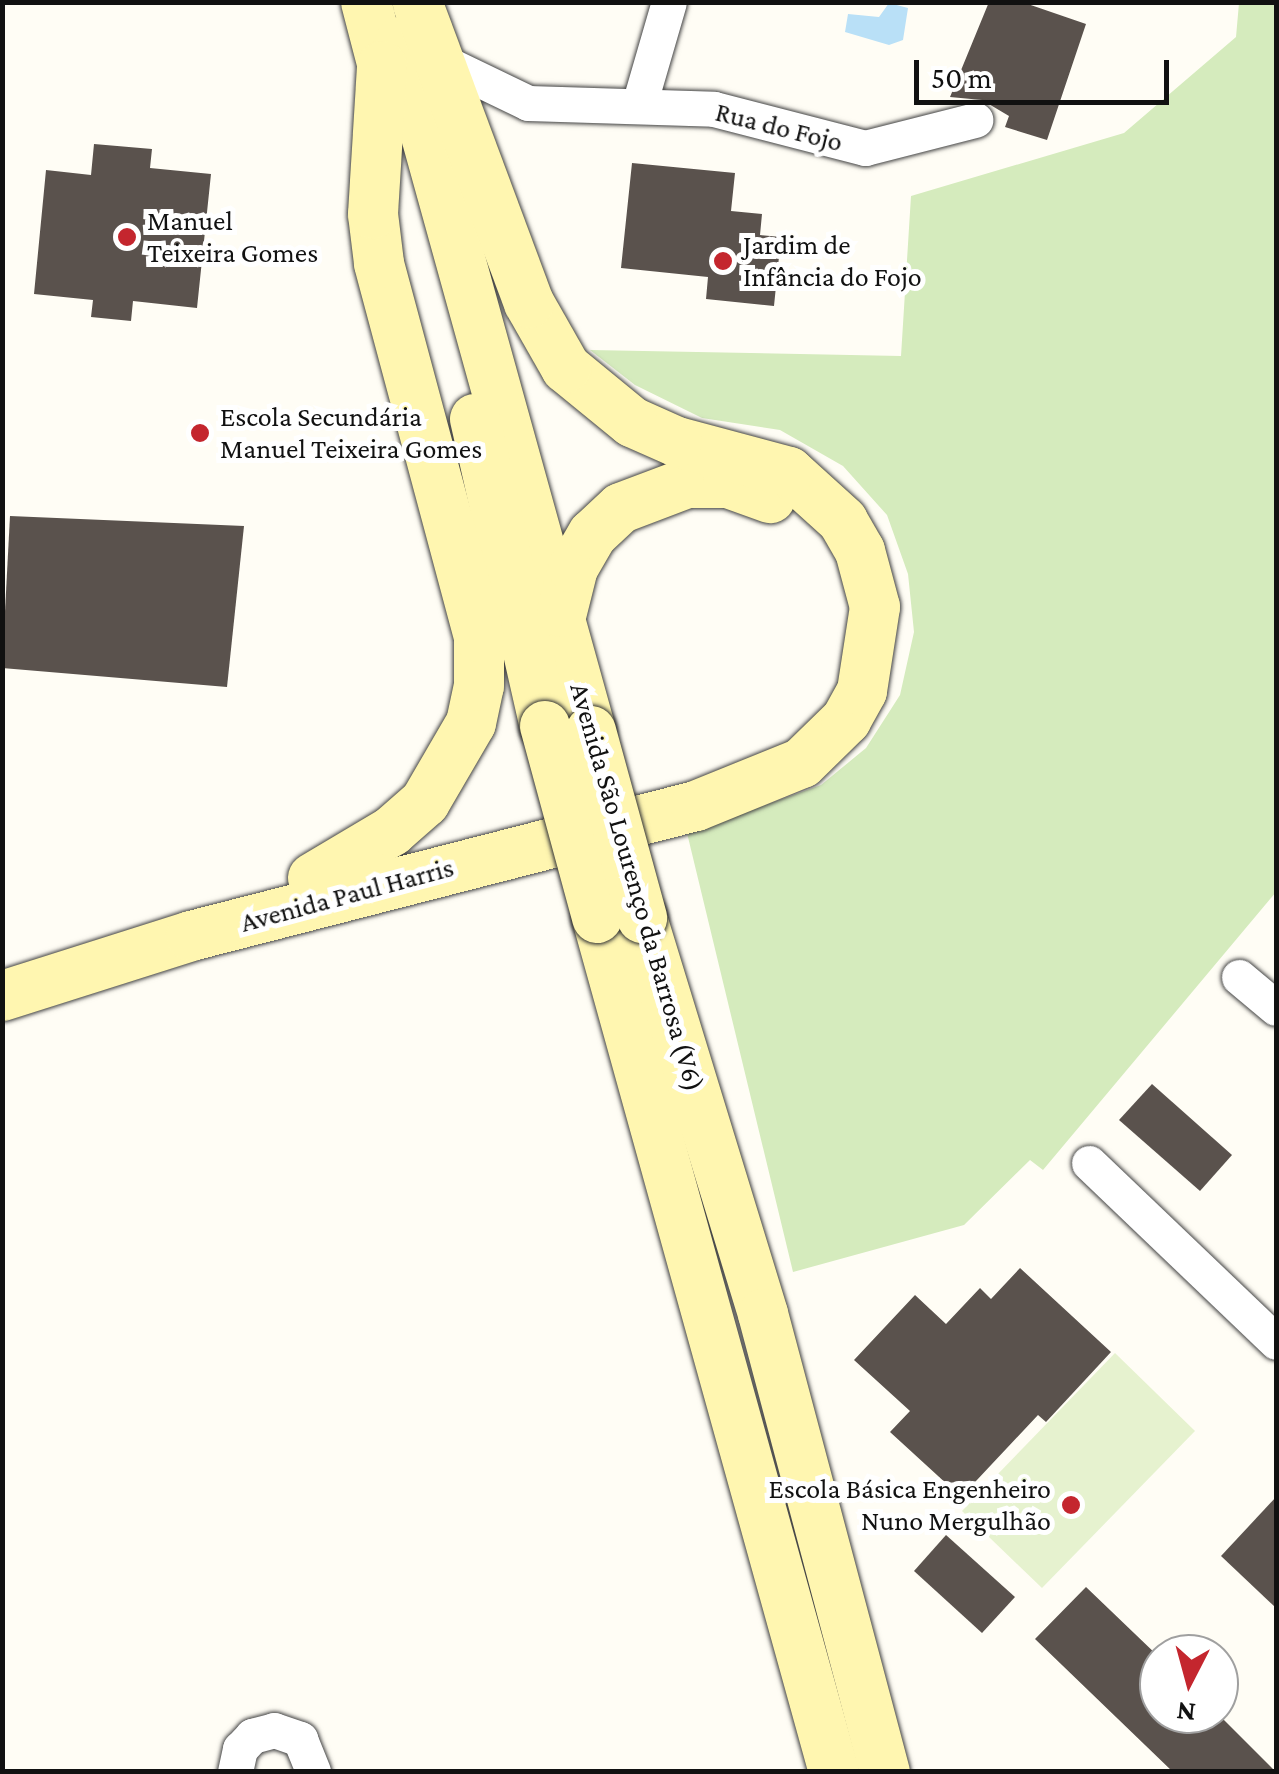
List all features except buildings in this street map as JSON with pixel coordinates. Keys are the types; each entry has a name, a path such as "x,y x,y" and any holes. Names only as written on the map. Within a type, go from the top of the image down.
{"main road":[{"name":"Avenida São Lourenço da Barrosa (V6)","path":"366,2 465,376 620,918 834,1772"},
{"name":"Avenida São Lourenço da Barrosa (V6)","path":"392,2 562,612 568,729"},
{"name":"Avenida Paul Harris","path":"2,996 210,930 696,806 777,778 802,763 846,720 862,691 874,635 875,607 860,552 843,520 789,472 677,442 632,422 566,368 529,303 417,2"},
{"path":"313,878 392,831 425,802 470,723 480,686 479,637 379,263 373,214 382,66"},
{"path":"313,878 753,758 795,733 820,707 836,673 844,602 817,534 777,500 728,483 686,483 621,508 593,534 573,568 562,612"},
{"name":"Avenida Paul Harris","path":"2,974 313,878"},
{"name":"Avenida São Lourenço da Barrosa (V6)","path":"620,918 763,1314 885,1772"}],"street":[{"path":"639,105 669,2"},
{"name":"Rua do Fojo","path":"438,60 528,103 714,108 865,148 975,120"},
{"path":"1239,977 1276,1008"},
{"path":"1089,1163 1276,1342"},
{"path":"235,1772 240,1748 252,1736 274,1730 300,1740 313,1772"}],"green space":[{"path":"1239,3 1276,3 1276,892 1043,1170 1030,1160 964,1225 793,1272 687,833 821,785 866,748 900,695 914,632 908,574 887,515 843,466 780,430 702,418 635,385 590,350 901,356 911,196 1124,133 1236,37"},
{"path":"1115,1353 1195,1431 1042,1588 962,1511"}],"water":[{"path":"889,3 908,8 903,40 889,45 845,32 848,14 879,17"}],"place":[{"name":"Manuel Teixeira Gomes","path":"127,237"},
{"name":"Jardim de Infância do Fojo","path":"723,261"},
{"name":"Escola Secundária Manuel Teixeira Gomes","path":"200,433"},
{"name":"Escola Básica Engenheiro Nuno Mergulhão","path":"1071,1505"}]}
